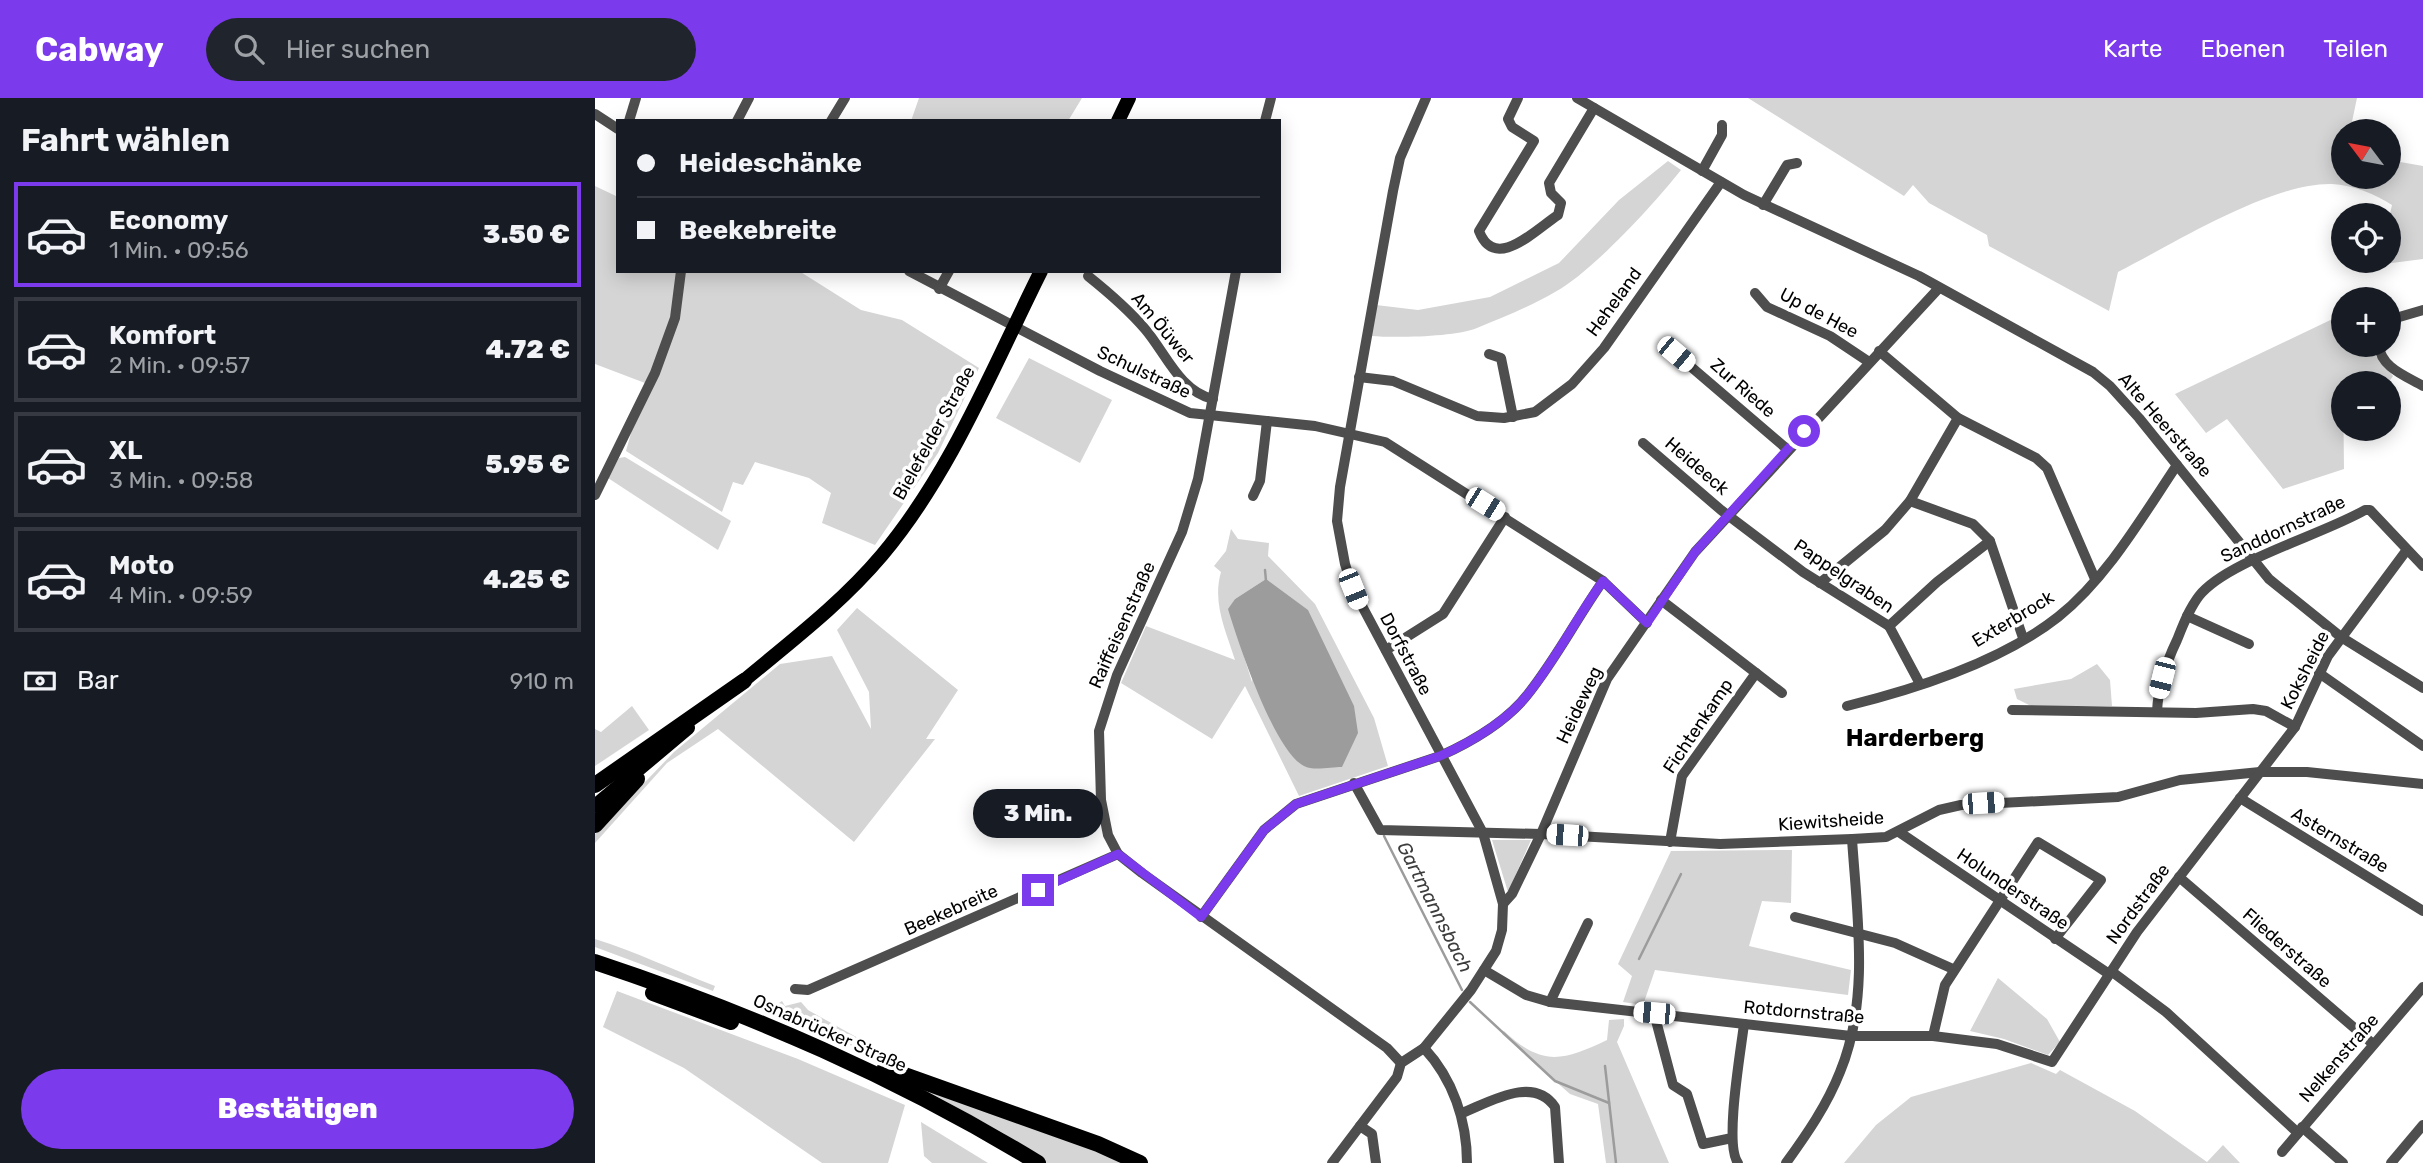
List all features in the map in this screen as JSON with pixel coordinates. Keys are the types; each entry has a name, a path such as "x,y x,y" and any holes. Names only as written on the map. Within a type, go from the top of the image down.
{"highway":[{"path":"595,785 744,681"},
{"path":"595,825 637,779"},
{"name":"Osnabrücker Straße","path":"595,962 778,1029 955,1113 1038,1163"},
{"name":"Osnabrücker Straße","path":"595,972 772,1038 868,1079 943,1116 1022,1163"},
{"path":"778,1029 1087,1140 1140,1163"}],"main road":[{"path":"1119,119 1129,98"},
{"name":"Bielefelder Straße","path":"595,806 851,589 910,517 946,460 1040,273"},
{"name":"Bielefelder Straße","path":"595,813 637,779 744,681"}],"street":[{"path":"630,119 636,98"},
{"path":"738,119 749,98"},
{"path":"832,119 845,98"},
{"path":"1266,119 1271,98"},
{"name":"Dorfstraße","path":"1332,1163 1397,1077 1401,1063 1424,1048 1484,970 1500,938 1503,904 1483,833 1440,756 1387,650 1362,609 1341,543 1338,505 1349,433 1400,159 1426,98"},
{"path":"1518,98 1508,119 1512,127 1534,141 1479,231 1485,245 1492,250 1508,248 1557,215 1561,203 1551,193 1549,183 1594,108"},
{"name":"Alte Heerstraße","path":"1577,98 1763,205 1895,263 2093,372 2110,386 2254,561 2290,597 2341,637 2423,688"},
{"path":"595,114 616,128"},
{"path":"1702,171 1722,135 1722,125"},
{"path":"1763,205 1787,165 1797,163"},
{"name":"Heheland","path":"1359,377 1393,381 1477,416 1513,417 1535,412 1572,384 1604,348 1721,181"},
{"path":"595,495 655,373 675,318 681,273"},
{"name":"Schulstraße","path":"912,273 1154,398 1190,413 1349,433 1385,442 1603,581 1647,623"},
{"path":"939,289 949,273"},
{"name":"Raiffeisenstraße","path":"1118,854 1108,835 1101,800 1099,731 1117,676 1182,533 1198,479 1235,273"},
{"name":"Am Öüwer","path":"1088,276 1144,328 1185,383 1203,397 1213,399"},
{"name":"Heideweg","path":"1503,904 1512,894 1541,834 1607,679 1661,600 1695,552 1728,514 1939,288"},
{"name":"Up de Hee","path":"1755,293 1767,307 1830,336 1869,362"},
{"path":"2401,316 2423,310"},
{"path":"1879,351 1958,418 2036,458 2047,467 2095,579"},
{"path":"1489,354 1501,358 1513,417"},
{"name":"Zur Riede","path":"1676,354 1787,449"},
{"path":"2381,357 2388,365 2423,386"},
{"path":"1820,583 1885,530 1910,501 1958,418"},
{"path":"1253,496 1260,481 1267,421"},
{"name":"Heideeck","path":"1643,443 1728,514"},
{"name":"Exterbrock","path":"1847,706 1951,674 2023,638 2058,616 2095,579 2177,465"},
{"path":"1910,501 1973,524 1990,541 2023,638"},
{"name":"Sanddornstraße","path":"2157,712 2162,678 2187,616 2198,597 2216,579 2370,510 2406,551"},
{"name":"Pappelgraben","path":"1728,514 1820,583 1889,626 1920,684"},
{"path":"1387,650 1443,614 1505,517"},
{"path":"1889,626 1937,582 1990,541"},
{"path":"2406,551 2423,566"},
{"name":"Koksheide","path":"2260,772 2295,727 2319,673 2341,637 2406,551"},
{"path":"1201,917 1264,830 1296,804 1440,756 1462,746 1507,714 1528,695 1603,581"},
{"name":"Fichtenkamp","path":"1661,600 1782,693"},
{"path":"2187,616 2249,644"},
{"name":"Fichtenkamp","path":"1670,842 1678,784 1756,673"},
{"path":"2319,673 2423,746"},
{"path":"2012,710 2157,712 2253,709 2266,711 2295,727"},
{"name":"Kiewitsheide","path":"1354,783 1380,830 1541,834 1720,844 1886,836 1899,832 1938,810 1961,805 2118,797 2180,780 2260,772 2307,772 2423,784"},
{"name":"Nordstraße","path":"2052,1062 2110,972 2260,772"},
{"name":"Asternstraße","path":"2240,797 2423,911"},
{"name":"Holunderstraße","path":"1899,832 2167,1012 2300,1130 2343,1163"},
{"path":"1786,1163 1814,1124 1841,1070 1851,1036 1858,986 1859,936 1852,839"},
{"path":"1933,1036 1945,985 1953,969 2001,902 2038,842 2101,880 2055,939"},
{"path":"1118,854 1201,917 1387,1048 1401,1063"},
{"name":"Beekebreite","path":"795,989 809,990 1118,854"},
{"name":"Fliederstraße","path":"2179,877 2373,1044"},
{"path":"1795,917 1859,936 1895,943 1953,969"},
{"path":"1550,1002 1588,923"},
{"name":"Rotdornstraße","path":"1484,970 1525,995 1550,1002 1851,1036 1933,1036 1997,1044 2052,1062"},
{"name":"Nelkenstraße","path":"2282,1153 2423,987"},
{"path":"1654,1013 1673,1085 1687,1094 1703,1144 1732,1139"},
{"path":"1738,1163 1734,1158 1732,1139 1744,1024"},
{"path":"1424,1048 1443,1074 1462,1113 1467,1163"},
{"path":"1462,1113 1526,1090 1540,1092 1555,1107 1559,1163"},
{"path":"2391,1163 2423,1125"},
{"path":"1360,1126 1372,1134 1376,1163"}],"shaded area":[{"path":"919,98 1082,98 1069,119 912,119"},
{"path":"1748,98 2357,98 2353,119 2331,119 2331,184 2308,186 2252,204 2194,231 2118,272 2109,311 1989,246 1987,235 1929,203 1913,185 1904,196"},
{"path":"1668,161 1681,170 1604,254 1555,292 1516,312 1467,331 1425,336 1371,336 1376,305 1418,310 1490,297 1559,263 1619,200"},
{"path":"2401,162 2423,166 2423,259 2401,262 2401,203 2388,203 2358,189 2401,189"},
{"path":"595,186 616,196 616,273 802,273 861,310 902,320 979,368 938,453 875,545 822,523 831,493 809,478 755,462 743,485 733,482 722,512 626,451 645,383 595,364"},
{"path":"2331,320 2331,357 2377,357 2389,371 2331,371 2331,441 2344,441 2344,469 2283,489 2227,419 2206,433 2175,394"},
{"path":"1029,358 1112,400 1080,463 996,418"},
{"path":"625,457 731,521 718,550 608,478 619,458"},
{"path":"1231,529 1238,539 1269,543 1268,556 1315,604 1374,718 1388,766 1299,796 1245,686 1212,739 1121,683 1146,626 1235,660 1219,606 1221,572 1214,566 1226,551","holes":["1266,579 1252,682 1229,609 1235,599"]},
{"path":"1266,579 1308,610 1354,706 1358,733 1342,767 1317,769 1304,766 1281,740 1259,694 1228,609 1235,599"},
{"path":"857,608 958,690 926,739 935,739 854,842 718,729 667,763 595,843 595,834 674,752 780,664 832,656 871,729 869,692 837,630"},
{"path":"2097,664 2110,680 2112,706 2031,706 2017,699 2014,689 2071,679"},
{"path":"632,706 649,730 595,766 595,729 601,732"},
{"path":"1492,840 1531,840 1508,892"},
{"path":"1792,850 1791,903 1762,901 1749,946 1851,970 1848,995 1655,970 1643,1005 1623,1002 1632,976 1618,964 1671,851"},
{"path":"595,939 715,986 713,991 595,947"},
{"path":"1998,978 2047,1019 2060,1042 2048,1055 2004,1039 1970,1031"},
{"path":"617,991 798,1059 905,1105 888,1163 822,1163 684,1068 603,1027"},
{"path":"782,1001 785,1006 801,1002 808,1010 867,1043 870,1053 766,1012"},
{"path":"1624,1019 1617,1042 1669,1163 1606,1163 1598,1104 1570,1094 1502,1034 1504,1031 1530,1051 1553,1057 1565,1056 1607,1040 1609,1020"},
{"path":"2031,1063 2056,1074 2060,1070 2135,1111 2207,1162 2223,1145 2240,1163 1844,1163 1876,1125 1911,1097"},
{"path":"920,1087 1130,1163 1046,1163 1003,1133"},
{"path":"921,1122 988,1163 932,1163 924,1156"}],"waterway":[{"name":"Gartmannsbach","path":"1265,570 1266,581"},
{"name":"Gartmannsbach","path":"1384,836 1462,990"},
{"path":"1639,959 1681,874"},
{"name":"Gartmannsbach","path":"1470,1002 1555,1081 1609,1103"},
{"name":"Gartmannsbach","path":"1605,1066 1616,1163"}],"district":[{"name":"Harderberg","path":"1915,738"}],"route":[{"path":"1038,890 1118,854 1201,917 1264,830 1296,804 1440,756 1462,746 1507,714 1528,695 1603,581 1647,623 1695,552 1804,431"}]}
